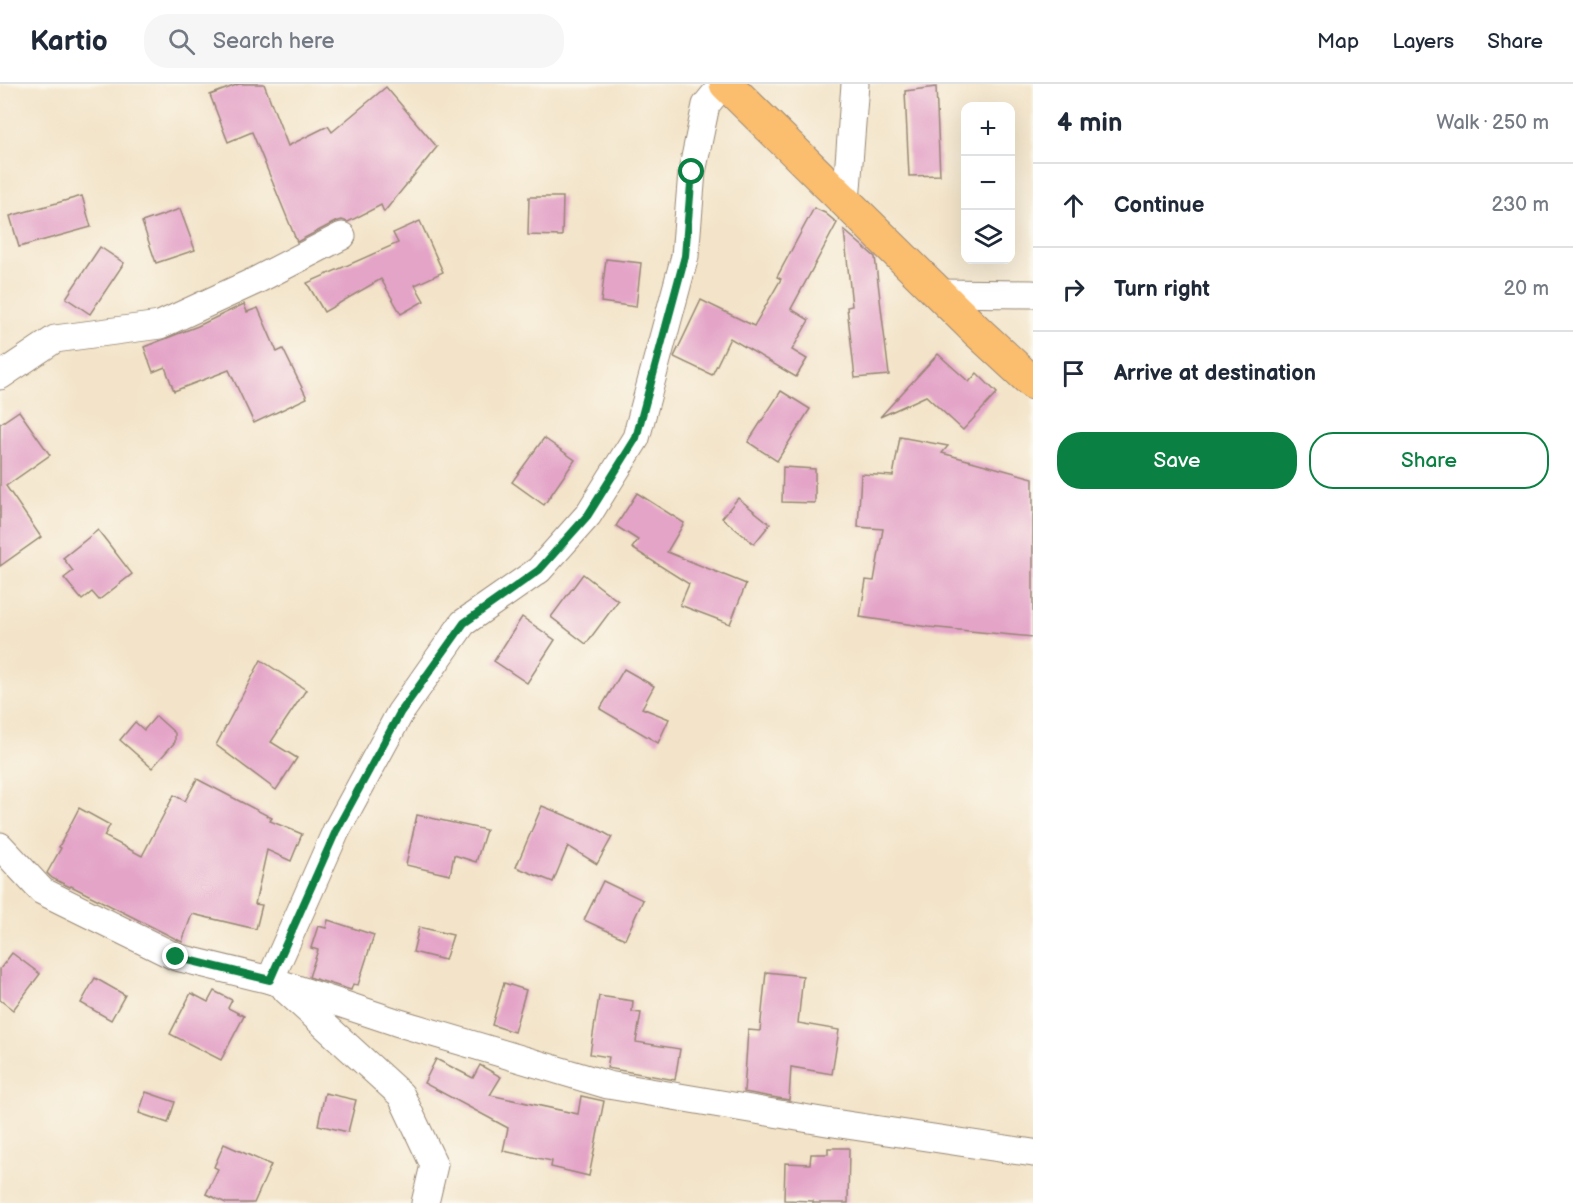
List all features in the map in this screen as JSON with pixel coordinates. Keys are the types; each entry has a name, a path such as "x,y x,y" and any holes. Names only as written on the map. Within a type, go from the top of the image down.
{"main road":[{"path":"724,84 1033,383"}],"street":[{"path":"274,981 336,831 400,713 464,623 539,570 588,515 636,438 685,256 692,172 706,105 724,84"},
{"path":"846,201 855,84"},
{"path":"0,376 55,339 160,325 342,236"},
{"path":"938,293 1033,294"},
{"path":"0,846 42,891 176,957 274,981 396,1022 608,1085 827,1122 1033,1153"},
{"path":"274,981 401,1095 434,1165 425,1203"}],"building":[{"path":"239,84 264,84 288,146 328,126 332,132 386,87 437,147 384,212 381,205 348,222 342,220 335,222 297,242 252,132 228,142 210,95"},
{"path":"936,87 940,175 909,176 905,91"},
{"path":"82,196 91,227 19,247 10,216"},
{"path":"529,197 563,197 562,236 528,235"},
{"path":"814,208 825,213 837,223 791,309 809,320 792,350 807,359 796,377 730,338 712,375 674,357 701,300 754,326 781,279 777,277"},
{"path":"180,209 195,250 156,263 142,222"},
{"path":"420,221 443,272 415,285 424,301 401,314 381,279 324,312 307,283 398,243 393,233"},
{"path":"844,230 875,257 889,375 855,378 847,307 852,306"},
{"path":"100,247 124,263 90,314 66,298"},
{"path":"606,259 641,263 636,307 601,302"},
{"path":"244,304 247,312 258,308 277,352 283,349 307,398 254,423 229,370 174,391 165,367 153,372 144,347 198,326"},
{"path":"938,354 969,382 977,373 997,393 963,430 926,396 880,417"},
{"path":"781,391 810,409 777,461 748,442"},
{"path":"19,411 50,455 6,486 41,537 0,566 0,424"},
{"path":"900,437 948,446 942,453 1033,478 1033,637 928,627 860,617 866,580 874,581 883,529 858,527 861,474 893,476"},
{"path":"544,438 575,460 544,505 512,482"},
{"path":"783,467 815,469 815,503 782,502"},
{"path":"637,493 684,523 667,552 746,584 730,624 680,605 689,584 632,548 638,540 616,526"},
{"path":"738,498 770,524 754,544 722,518"},
{"path":"98,530 132,574 99,600 92,592 82,600 64,578 73,571 63,558"},
{"path":"583,574 618,601 586,644 551,617"},
{"path":"522,617 555,640 527,683 494,661"},
{"path":"261,660 306,690 271,742 297,758 276,790 216,745"},
{"path":"624,669 654,686 642,708 669,719 658,743 600,709"},
{"path":"156,716 175,733 175,742 152,768 120,740 135,722 144,730"},
{"path":"197,779 272,818 270,821 302,834 291,861 267,850 255,904 262,905 256,929 192,914 182,942 52,878 47,873 79,808 110,825 104,836 142,856 174,795 185,801"},
{"path":"542,806 594,827 612,837 597,864 568,846 553,882 516,867"},
{"path":"417,815 486,830 476,862 454,855 450,875 406,865"},
{"path":"603,881 643,900 625,939 584,920"},
{"path":"328,920 374,935 358,985 353,984 351,990 309,977 318,950 311,948 318,926 326,928"},
{"path":"419,927 453,935 445,960 413,952"},
{"path":"12,953 40,974 13,1010 0,1000 0,969"},
{"path":"766,972 803,976 798,1023 839,1030 832,1074 791,1067 789,1100 744,1092 748,1030 760,1031"},
{"path":"95,978 125,995 111,1020 81,1003"},
{"path":"504,983 526,990 514,1032 492,1025"},
{"path":"214,991 232,1000 228,1008 244,1016 221,1060 170,1034 191,993 208,1002"},
{"path":"599,996 633,1001 632,1012 641,1013 636,1042 680,1049 675,1080 607,1068 609,1057 590,1054"},
{"path":"436,1059 473,1078 480,1065 501,1077 490,1095 578,1114 581,1096 604,1101 589,1176 551,1167 552,1161 503,1151 508,1128 424,1083"},
{"path":"146,1092 175,1102 168,1123 139,1113"},
{"path":"325,1093 356,1100 348,1132 318,1125"},
{"path":"224,1144 271,1165 254,1203 226,1203 206,1194 218,1169 214,1167"},
{"path":"828,1148 849,1148 848,1203 784,1200 785,1163 810,1164 811,1154 828,1154"}],"route":[{"path":"176,957 270,980 336,831 400,713 464,623 539,570 588,515 636,438 685,256 692,172"}]}
